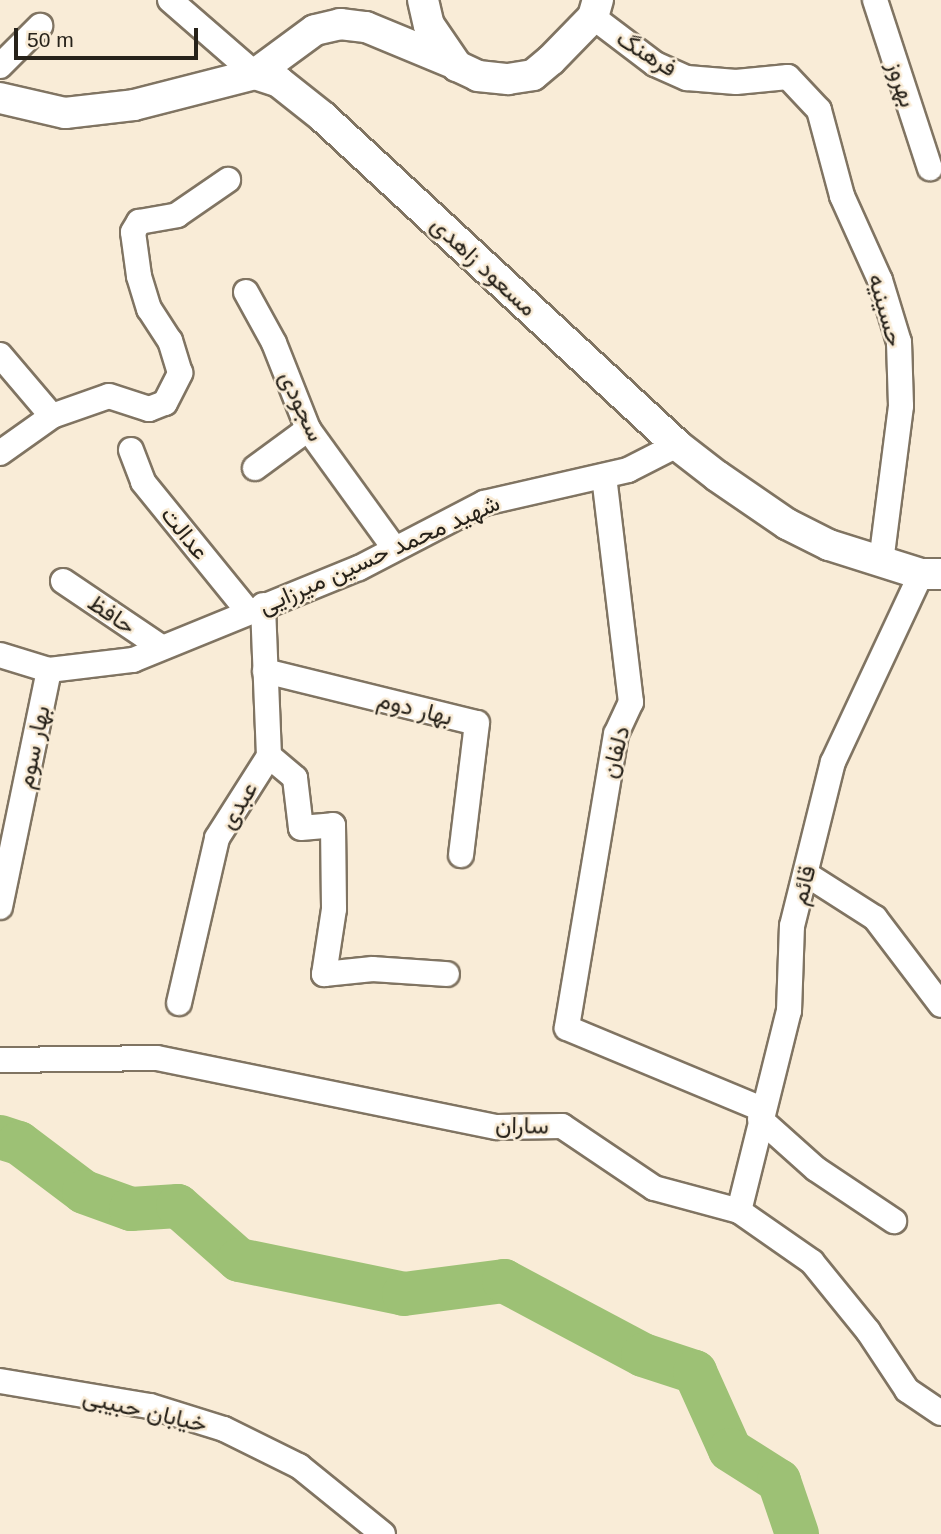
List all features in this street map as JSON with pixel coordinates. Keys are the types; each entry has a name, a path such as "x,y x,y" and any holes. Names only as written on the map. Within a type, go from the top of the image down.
{"street":[{"path":"423,0 429,25 457,65"},
{"name":"بهروز","path":"875,0 930,168"},
{"path":"186,4 255,74"},
{"path":"0,98 65,113 134,105 255,74 315,30 340,24 366,27 478,76 508,79 533,75 596,8"},
{"name":"فرهنگ","path":"596,8 655,64 687,78 736,82 788,77"},
{"path":"0,65 40,26"},
{"name":"مسعود زاهدی","path":"255,74 279,82 323,117 677,445 787,524 881,563 931,574"},
{"name":"حسینیه","path":"788,77 818,110 842,196 880,280 899,342 901,406 881,563"},
{"path":"0,453 52,416 109,397 149,409 165,403 180,373 170,341 149,309 139,276 133,232 139,222 177,215 228,180"},
{"name":"سجودی","path":"246,292 274,343 308,429 394,548"},
{"path":"0,355 52,416"},
{"path":"255,468 308,429"},
{"name":"شهید محمد حسین میرزایی","path":"0,655 49,670 133,660 255,608 359,568 484,503 628,470 677,445"},
{"name":"عدالت","path":"131,450 143,482 255,608"},
{"name":"دلفان","path":"604,476 631,702 616,734 567,1028 761,1114"},
{"name":"قائم","path":"739,1211 761,1114 789,1011 792,926 833,762 931,574"},
{"name":"حافظ","path":"64,580 161,647"},
{"name":"عبدی","path":"179,1003 217,838 269,756 265,671 255,608"},
{"name":"بهار سوم","path":"0,906 49,670"},
{"name":"بهار دوم","path":"265,671 477,723 461,855"},
{"path":"269,756 295,778 301,828 333,825 334,909 324,974 373,969 447,974"},
{"path":"806,874 875,918 941,1005"},
{"name":"ساران","path":"0,1060 157,1058 497,1127 562,1126 654,1188 739,1211 812,1262 868,1331 907,1390 941,1413"},
{"path":"761,1114 816,1169 894,1221"},
{"name":"خیابان حبیبی","path":"0,1381 150,1406 224,1429 299,1466 383,1534"}],"waterway":[{"path":"0,1137 19,1143 84,1192 131,1209 178,1206 239,1260 404,1294 504,1281 643,1355 695,1372 730,1450 779,1481 797,1534"}]}
